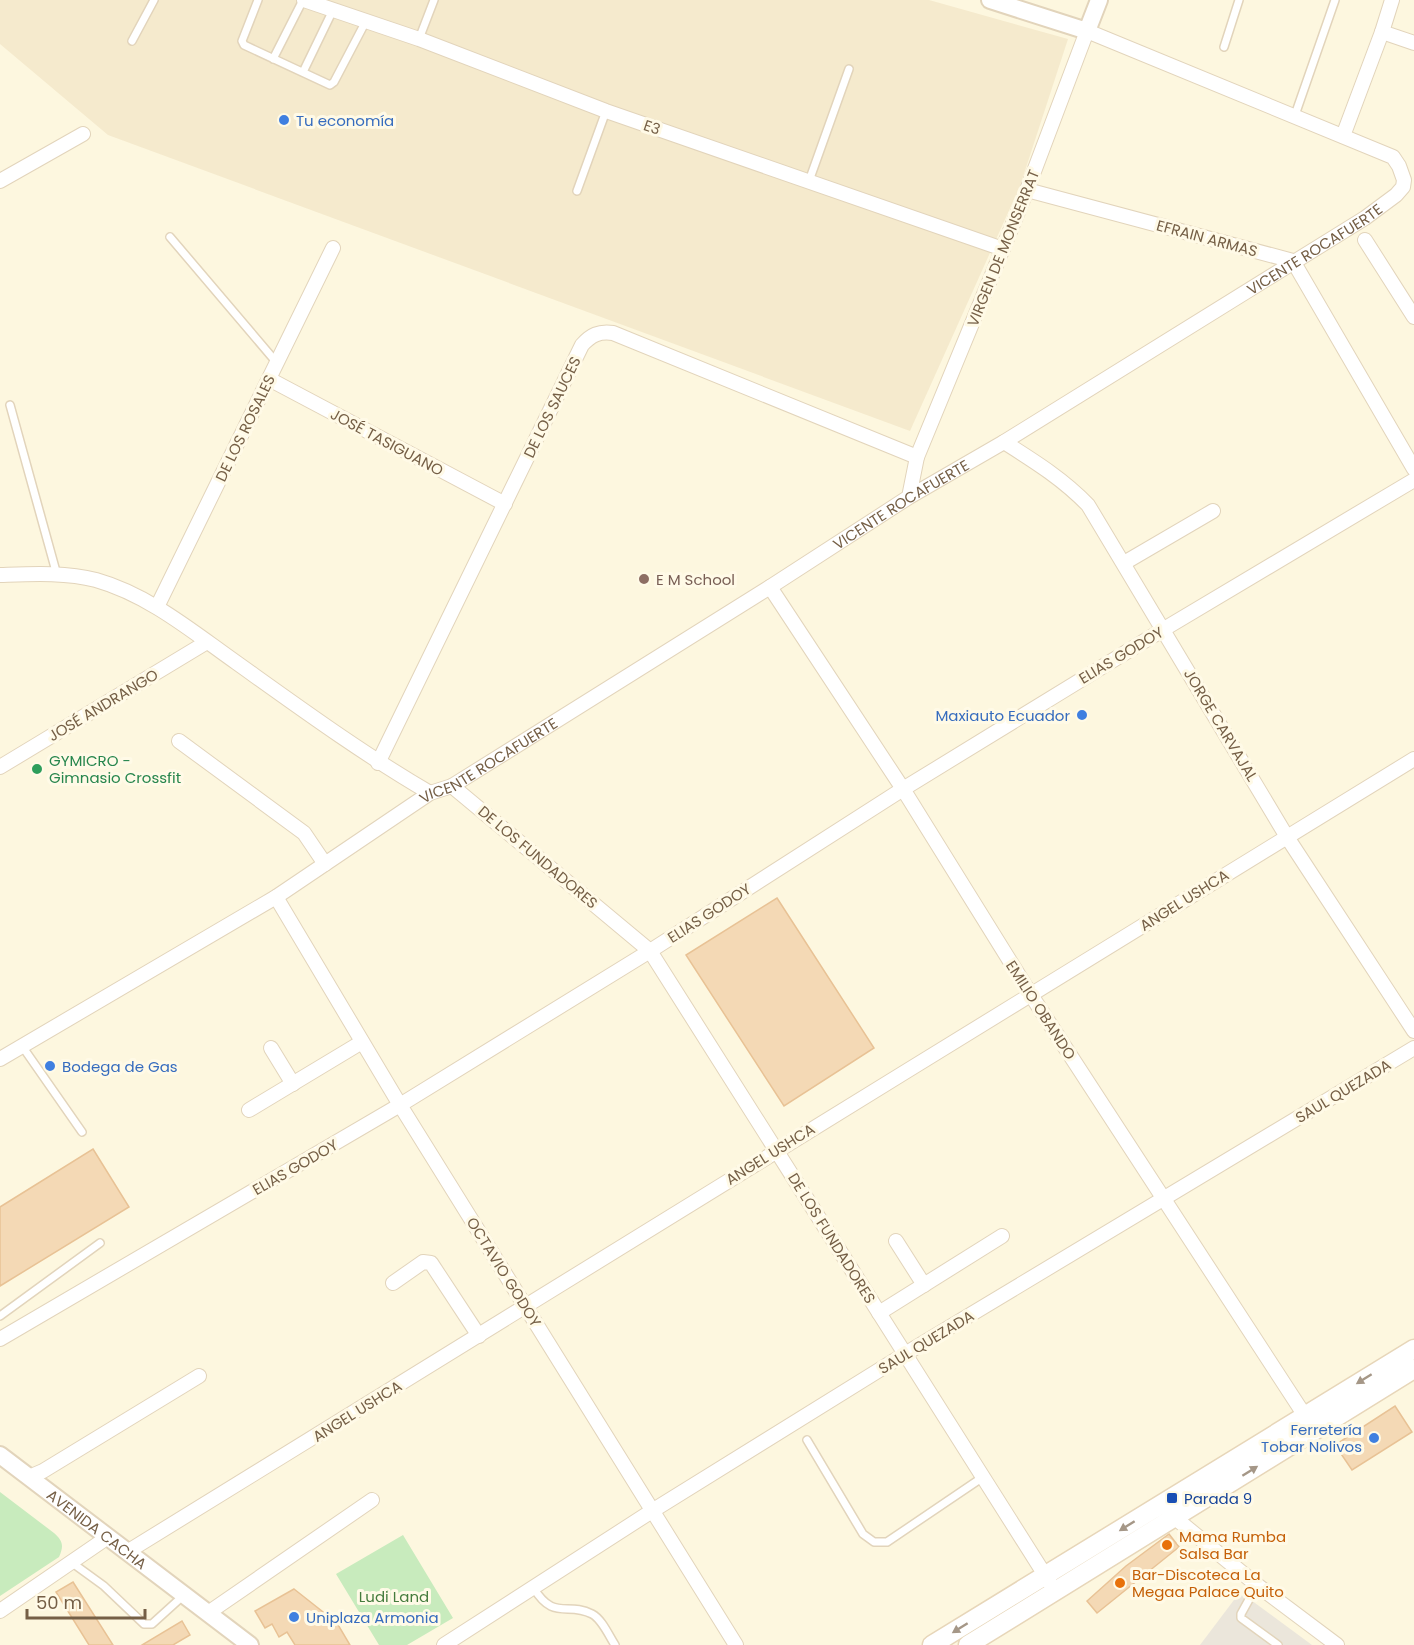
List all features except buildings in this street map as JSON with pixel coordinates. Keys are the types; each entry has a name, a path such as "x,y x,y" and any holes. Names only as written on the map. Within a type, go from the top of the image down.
{"main road":[{"path":"968,1645 1173,1518 1414,1349"},
{"path":"932,1645 1161,1504 1310,1423 1414,1370"}],"street":[{"name":"E3","path":"303,0 419,39 606,111 1003,249"},
{"path":"990,0 1033,9 1393,157 1399,166 1414,166"},
{"name":"VIRGEN DE MONSERRAT","path":"909,497 917,457 1027,190 1099,0"},
{"path":"1343,136 1392,0"},
{"path":"1382,32 1414,44"},
{"path":"0,181 83,134"},
{"name":"VICENTE ROCAFUERTE","path":"0,1059 276,897 430,793 452,786 770,588 909,497 1004,442 1365,218 1403,187 1404,180 1399,166"},
{"name":"EFRAIN ARMAS","path":"1027,190 1293,261"},
{"path":"1365,240 1414,317"},
{"name":"DE LOS ROSALES","path":"157,606 333,248"},
{"path":"1293,261 1414,469"},
{"name":"DE LOS SAUCES","path":"378,763 582,345 588,339 604,332 613,333 917,457"},
{"name":"JOSÉ TASIGUANO","path":"269,379 505,504"},
{"name":"JORGE CARVAJAL","path":"1004,442 1072,489 1088,505 1287,837 1414,1031"},
{"name":"ELIAS GODOY","path":"0,1339 400,1105 650,951 903,789 1164,629 1414,480"},
{"path":"1124,563 1213,511"},
{"path":"0,575 75,576 107,584 157,606 378,763 430,793"},
{"name":"EMILIO OBANDO","path":"770,588 903,789 1031,995 1310,1423"},
{"name":"JOSÉ ANDRANGO","path":"0,767 207,642"},
{"path":"179,741 304,833 325,864"},
{"name":"ANGEL USHCA","path":"127,1552 1414,759"},
{"name":"DE LOS FUNDADORES","path":"452,786 650,951 1056,1591"},
{"name":"OCTAVIO GODOY","path":"276,897 400,1105 736,1645"},
{"path":"249,1110 362,1042"},
{"path":"271,1048 293,1084"},
{"name":"SAUL QUEZADA","path":"444,1645 652,1511 905,1354 1414,1048"},
{"path":"879,1313 1002,1236"},
{"path":"896,1240 924,1285"},
{"path":"393,1282 423,1262 431,1263 479,1336"},
{"path":"29,1477 43,1471 199,1376"},
{"name":"AVENIDA CACHA","path":"0,1455 250,1645"},
{"path":"208,1613 372,1500"},
{"path":"1161,1504 1173,1518 1337,1645"},
{"path":"0,1611 108,1537"}],"lane":[{"path":"132,40 154,0"},
{"path":"258,0 242,41 244,45 330,85 334,82 366,21"},
{"path":"273,58 303,0"},
{"path":"419,39 434,0"},
{"path":"1224,47 1239,0"},
{"path":"1295,115 1335,0"},
{"path":"303,72 333,10"},
{"path":"808,181 849,69"},
{"path":"577,191 606,111"},
{"path":"170,237 277,363"},
{"path":"10,405 57,575"},
{"path":"22,1046 82,1132"},
{"path":"0,1316 100,1243"},
{"path":"807,1440 863,1534 874,1542 887,1542 983,1477"},
{"path":"71,1562 104,1586 144,1624 152,1624 184,1594"},
{"path":"1257,1585 1241,1618 1278,1645"},
{"path":"533,1587 543,1602 552,1607 584,1611 596,1616 615,1645"}],"shaded area":[{"path":"0,0 929,0 1068,39 1020,186 910,431 108,135 0,44"},
{"path":"1240,1592 1312,1645 1200,1645"}],"green space":[{"path":"0,1492 54,1533 61,1541 62,1550 59,1557 0,1596"},
{"name":"Ludi Land","path":"403,1535 453,1618 407,1645 379,1645 336,1574"}],"place":[{"name":"Tu economía","path":"284,120"},
{"name":"E M School","path":"644,579"},
{"name":"Maxiauto Ecuador","path":"1082,715"},
{"name":"GYMICRO - Gimnasio Crossfit","path":"37,769"},
{"name":"Bodega de Gas","path":"50,1066"},
{"name":"Ferretería Tobar Nolivos","path":"1374,1438"},
{"name":"Parada 9","path":"1172,1498"},
{"name":"Mama Rumba Salsa Bar","path":"1167,1545"},
{"name":"Bar-Discoteca La Megaa Palace Quito","path":"1120,1583"},
{"name":"Uniplaza Armonia","path":"294,1617"}]}
